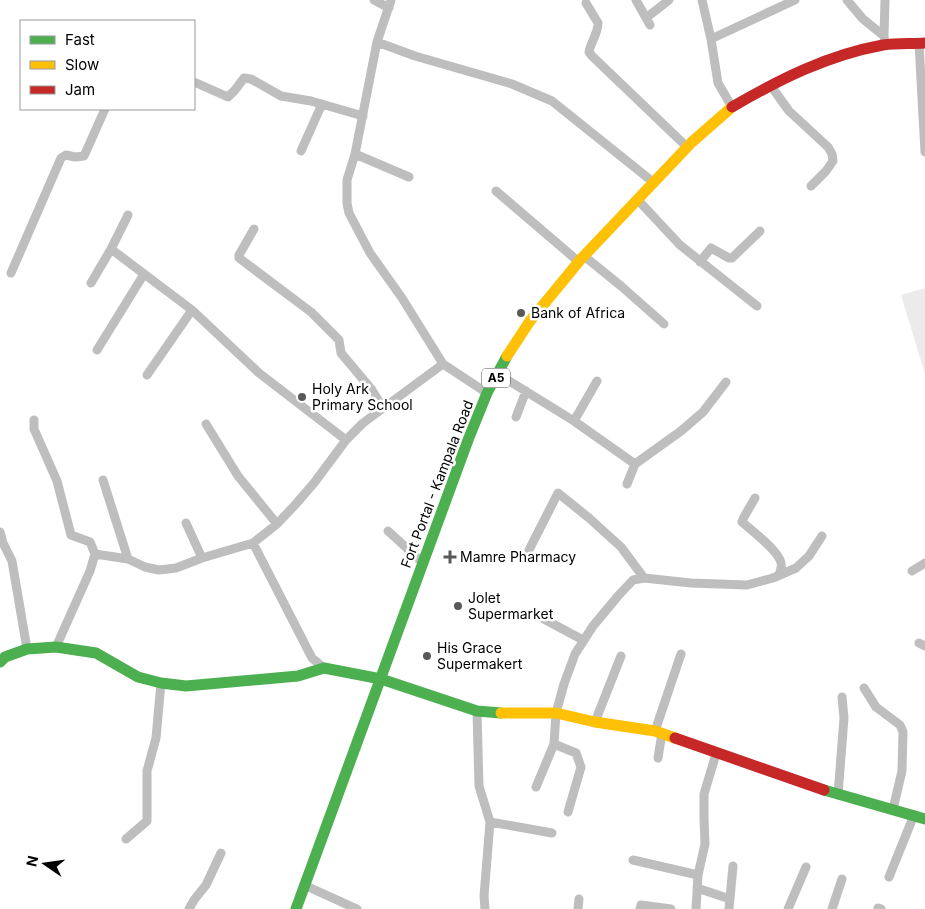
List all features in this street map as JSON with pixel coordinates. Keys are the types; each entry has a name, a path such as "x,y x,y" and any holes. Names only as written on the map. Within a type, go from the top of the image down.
{"main road":[{"name":"Fort Portal - Kampala Road","path":"296,909 468,440 487,393 506,358 530,321 581,259 652,182 687,147 732,108 779,80 823,61 884,40 922,43"},
{"path":"0,662 6,657 27,649 56,647 96,653 138,677 161,683 186,686 298,676 324,668 381,679 490,713 556,713 595,722 659,732 716,754 838,795 920,817"}],"street":[{"path":"374,0 390,4 377,42 355,154 347,180 346,193 349,213 370,253 402,298 443,364 487,393"},
{"path":"636,0 648,21 669,0"},
{"path":"702,0 718,83 732,108"},
{"path":"711,39 795,0"},
{"path":"847,0 884,40"},
{"path":"884,40 885,0"},
{"path":"586,3 598,22 596,38 590,46 592,56 687,147"},
{"path":"377,42 415,56 512,84 552,101 652,182"},
{"path":"922,43 925,152"},
{"path":"195,82 228,96 244,78 251,79 281,96 322,104 363,116"},
{"path":"771,86 790,111 832,154 833,161 811,186"},
{"path":"301,151 322,104"},
{"path":"11,273 61,158 66,155 84,156 105,110"},
{"path":"355,154 409,177"},
{"path":"496,191 581,259 621,286 664,324"},
{"path":"637,200 680,245 758,306"},
{"path":"91,283 128,215"},
{"path":"254,229 239,258 311,312 339,340 341,353 372,390 383,408"},
{"path":"700,262 711,248 732,258 760,231"},
{"path":"111,249 192,310 259,372 346,440"},
{"path":"97,350 144,274"},
{"path":"146,375 192,310"},
{"path":"94,554 128,559 145,567 159,570 176,568 253,542 277,524 314,483 346,440 363,423 443,364"},
{"path":"498,374 574,421 635,464"},
{"path":"574,421 597,381"},
{"path":"627,484 635,464 682,431 703,412 726,382"},
{"path":"516,418 526,392"},
{"path":"34,420 34,430 57,481 71,535 90,542 94,554 90,571 56,647"},
{"path":"206,424 238,476 277,524"},
{"path":"103,480 128,559"},
{"path":"529,550 558,493 621,547 644,578"},
{"path":"755,498 742,522 772,549 779,558 781,562 780,575"},
{"path":"186,523 202,558"},
{"path":"0,532 12,561 27,649"},
{"path":"388,532 423,563"},
{"path":"536,787 554,744 556,713 572,661 583,640 618,596 634,580 644,578 747,586 796,568 809,556 822,536"},
{"path":"253,542 312,658 324,668"},
{"path":"912,571 925,563"},
{"path":"542,618 583,640"},
{"path":"658,758 659,732 681,654"},
{"path":"595,722 621,656"},
{"path":"126,838 147,821 147,772 156,738 161,683"},
{"path":"864,688 876,707 900,725 903,732 902,771 893,809"},
{"path":"838,795 844,718 842,698"},
{"path":"476,710 479,786 490,822 484,896 485,909"},
{"path":"554,744 576,753 581,766 568,812"},
{"path":"696,909 698,875 705,844 704,794 716,754"},
{"path":"889,876 920,817"},
{"path":"490,822 552,833"},
{"path":"189,909 206,885 221,853"},
{"path":"633,860 698,875"},
{"path":"729,909 733,866"},
{"path":"788,909 806,867"},
{"path":"832,909 842,879"},
{"path":"304,885 357,909"},
{"path":"697,888 730,899"},
{"path":"640,909 640,906 671,909"}],"shaded area":[{"path":"925,288 925,374 901,295"}],"traffic: fast":[{"path":"296,909 468,440 487,393 507,356"},
{"path":"0,662 5,657 27,649 56,647 96,653 138,677 161,683 186,686 298,676 324,668 381,679 477,711 501,713"},
{"path":"824,790 925,819"}],"traffic: slow":[{"path":"507,356 530,321 581,259 692,142 732,107"},
{"path":"501,713 556,713 595,722 655,731 675,738"}],"traffic: jam":[{"path":"732,107 805,69 843,55 883,45 925,43"},
{"path":"675,738 824,790"}],"place":[{"name":"Bank of Africa","path":"521,313"},
{"name":"Holy Ark Primary School","path":"302,397"},
{"name":"Mamre Pharmacy","path":"450,557"},
{"name":"Jolet Supermarket","path":"458,606"},
{"name":"His Grace Supermakert","path":"427,656"}]}
